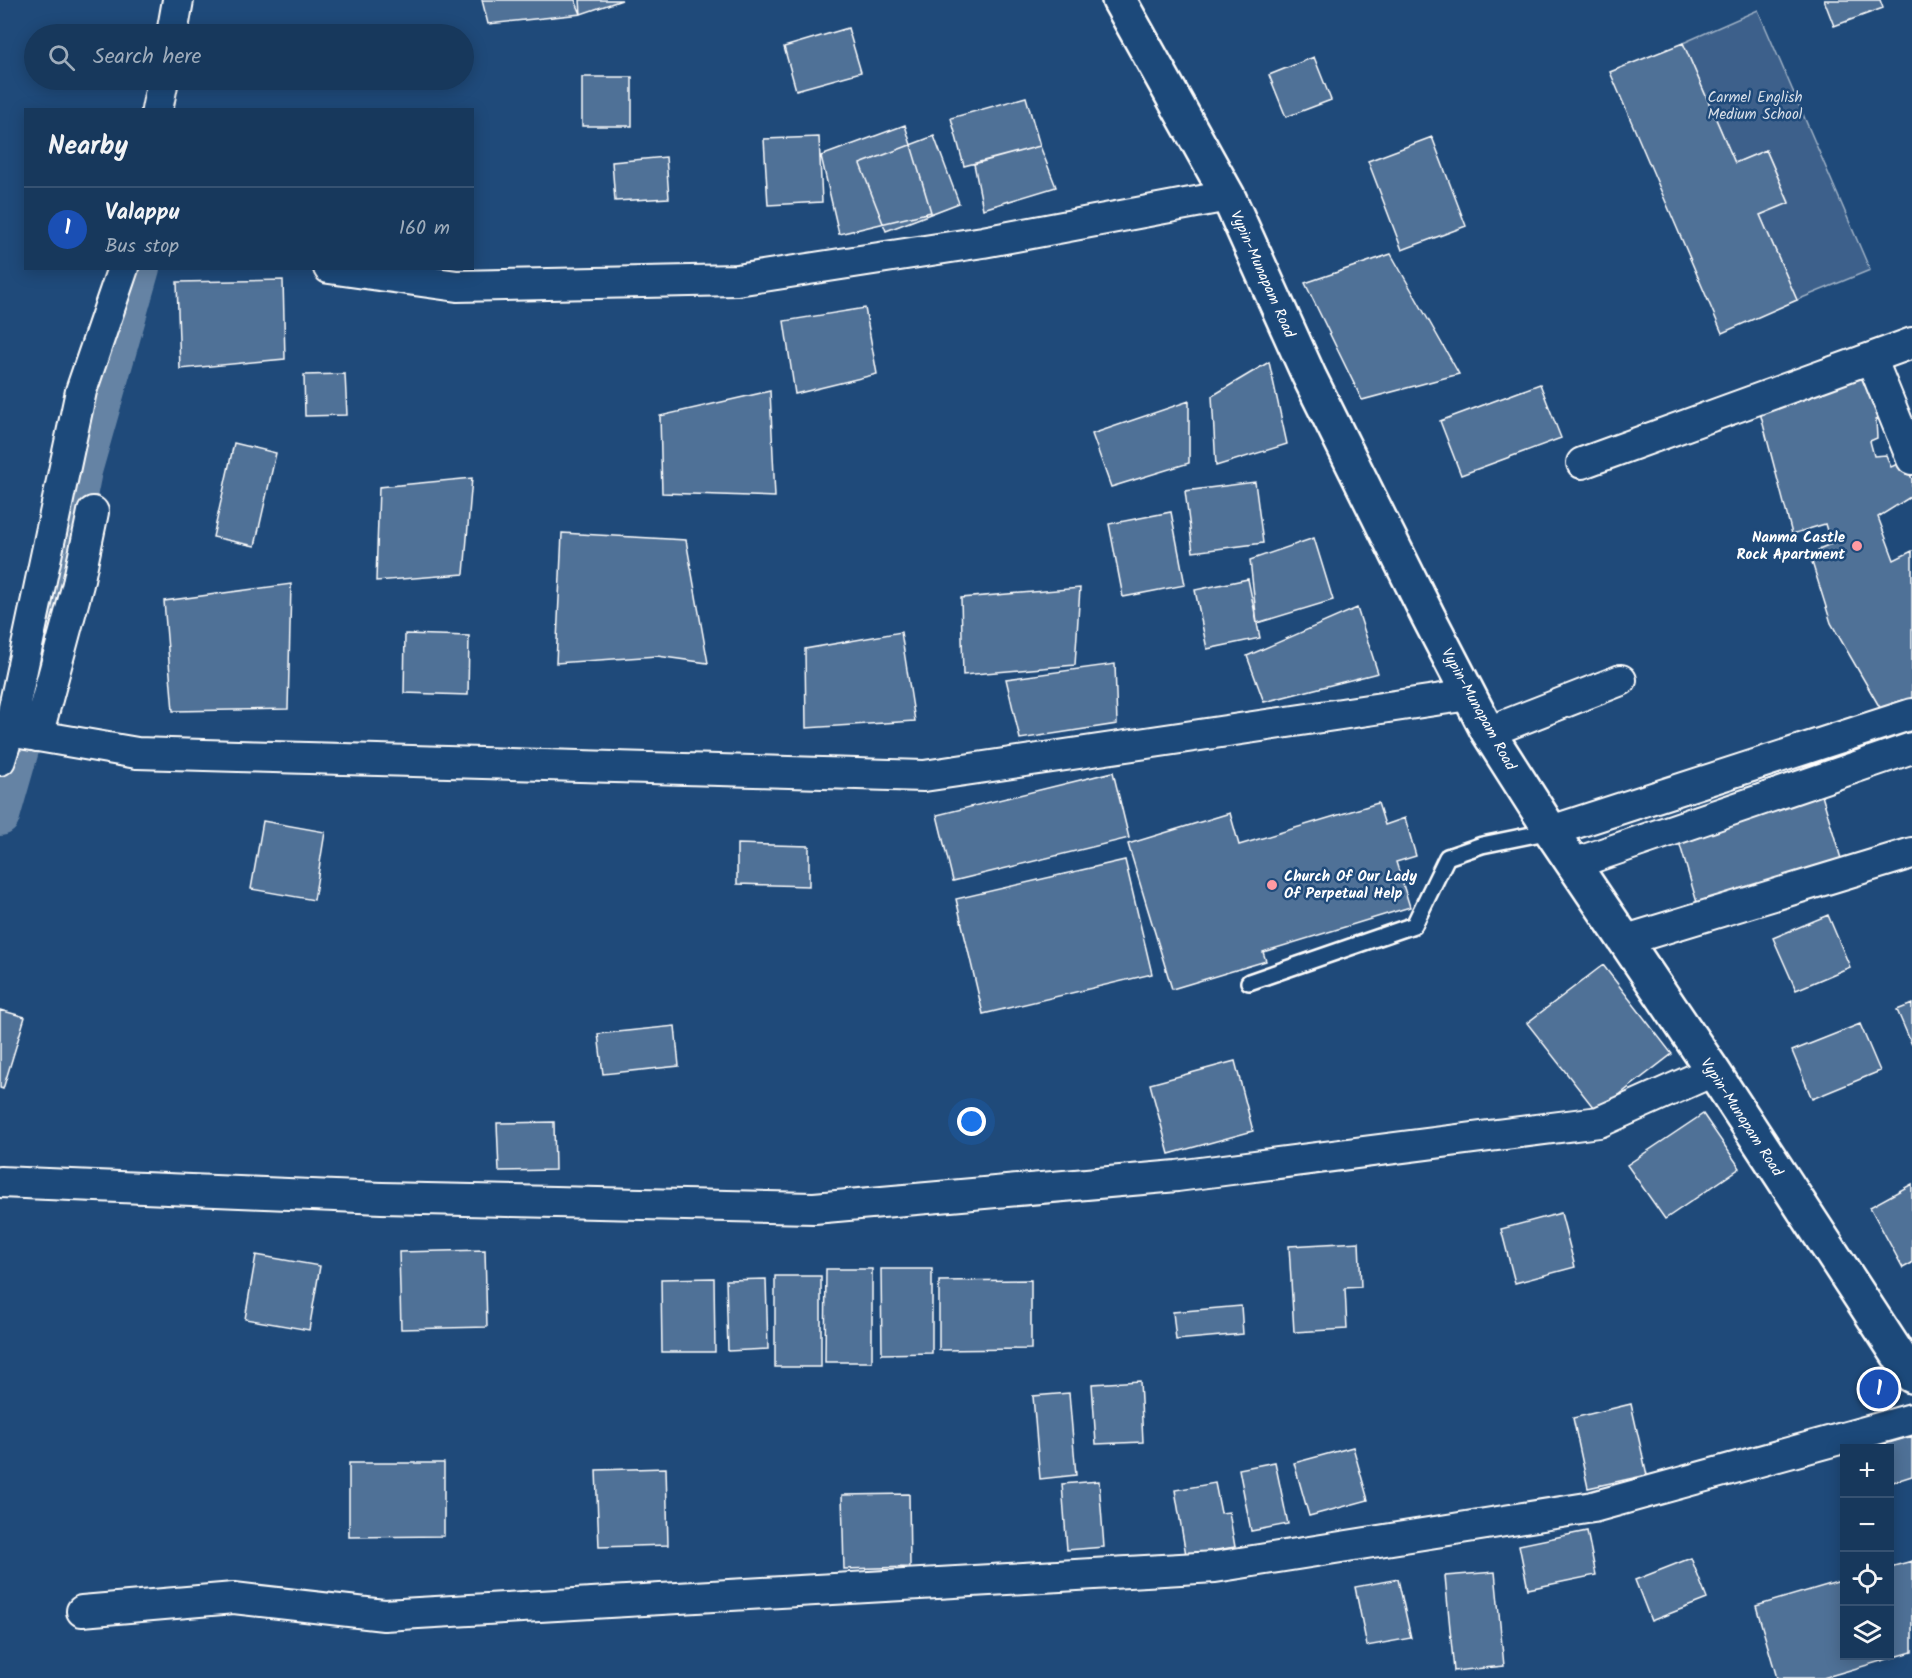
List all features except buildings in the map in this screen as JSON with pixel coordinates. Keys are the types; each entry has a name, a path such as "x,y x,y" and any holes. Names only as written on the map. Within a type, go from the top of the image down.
{"main road":[{"name":"Vypin-Munapam Road","path":"1119,0 1228,196 1308,376 1488,732 1551,831 1713,1071 1912,1376"}],"street":[{"path":"174,24 178,0"},
{"path":"157,108 161,90"},
{"path":"343,270 457,286 737,280 983,242 1228,196"},
{"path":"23,734 81,391 122,270"},
{"path":"1582,463 1912,344"},
{"path":"1871,358 1912,459"},
{"path":"0,760 23,734 78,584 93,512"},
{"path":"1488,732 1621,680"},
{"path":"23,734 137,753 924,776 1469,695"},
{"path":"1551,831 1912,714"},
{"path":"1573,864 1912,748"},
{"path":"1626,940 1912,853"},
{"path":"0,1182 382,1198 814,1208 1177,1176 1599,1122 1713,1071"},
{"path":"82,1611 234,1598 384,1615 1215,1567 1593,1507 1912,1419"}],"lane":[{"path":"1249,982 1414,925 1447,856 1482,845 1551,831"}],"green space":[{"name":"Carmel English Medium School","path":"1758,10 1870,270 1797,300 1760,215 1789,202 1766,150 1735,163 1683,43"}],"waterway":[{"path":"0,816 42,669 82,471 139,270"}],"place":[{"name":"Nanma Castle Rock Apartment","path":"1857,546"},
{"name":"Church Of Our Lady Of Perpetual Help","path":"1272,885"},
{"name":"Valappu","path":"1879,1389"}]}
